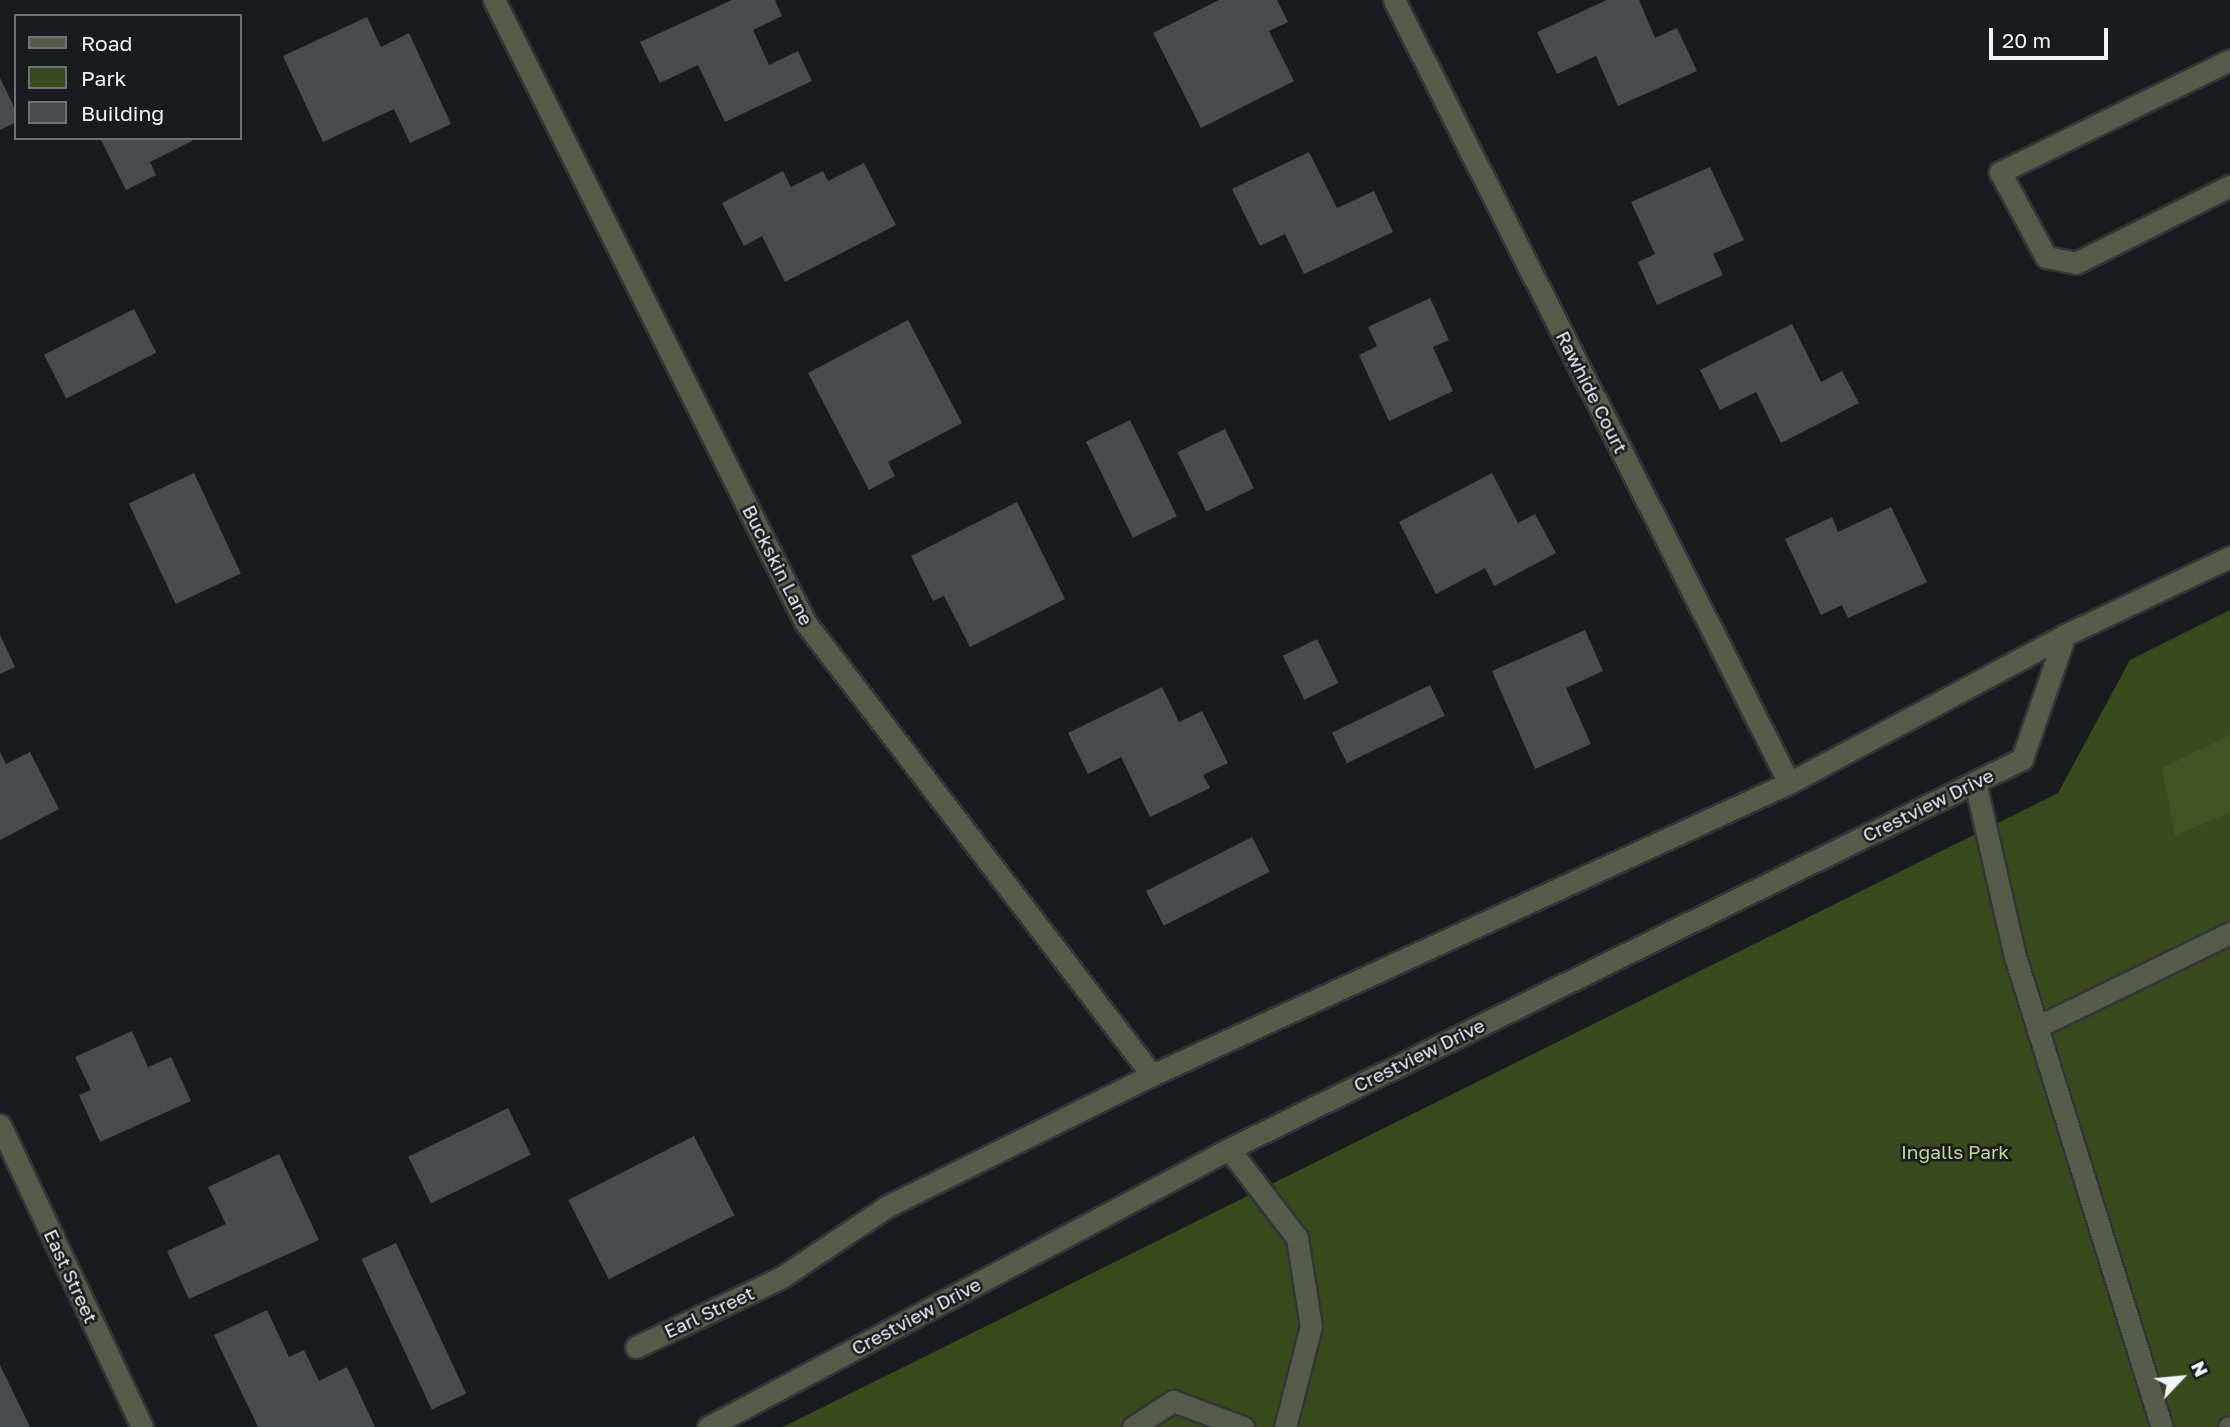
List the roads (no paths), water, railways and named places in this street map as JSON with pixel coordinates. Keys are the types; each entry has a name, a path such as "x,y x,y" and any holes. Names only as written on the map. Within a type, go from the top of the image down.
{"street":[{"name":"Buckskin Lane","path":"495,0 805,622 1152,1075"},
{"name":"Rawhide Court","path":"1394,0 1789,783"},
{"path":"2230,60 2000,172 2046,257 2076,263 2230,186"},
{"path":"1152,1075 1789,783 2066,635 2230,556"},
{"name":"Crestview Drive","path":"708,1427 1229,1149 2022,759 2066,635"},
{"path":"1975,782 2015,956 2162,1427"},
{"path":"2036,1027 2230,933"},
{"name":"Earl Street","path":"636,1347 782,1277 886,1207 1152,1075"},
{"name":"East Street","path":"0,1125 142,1427"},
{"path":"1229,1149 1297,1238 1311,1326 1285,1427"},
{"path":"1133,1427 1173,1401 1243,1427"}],"park label":[{"name":"Ingalls Park","path":"1955,1152"}]}
